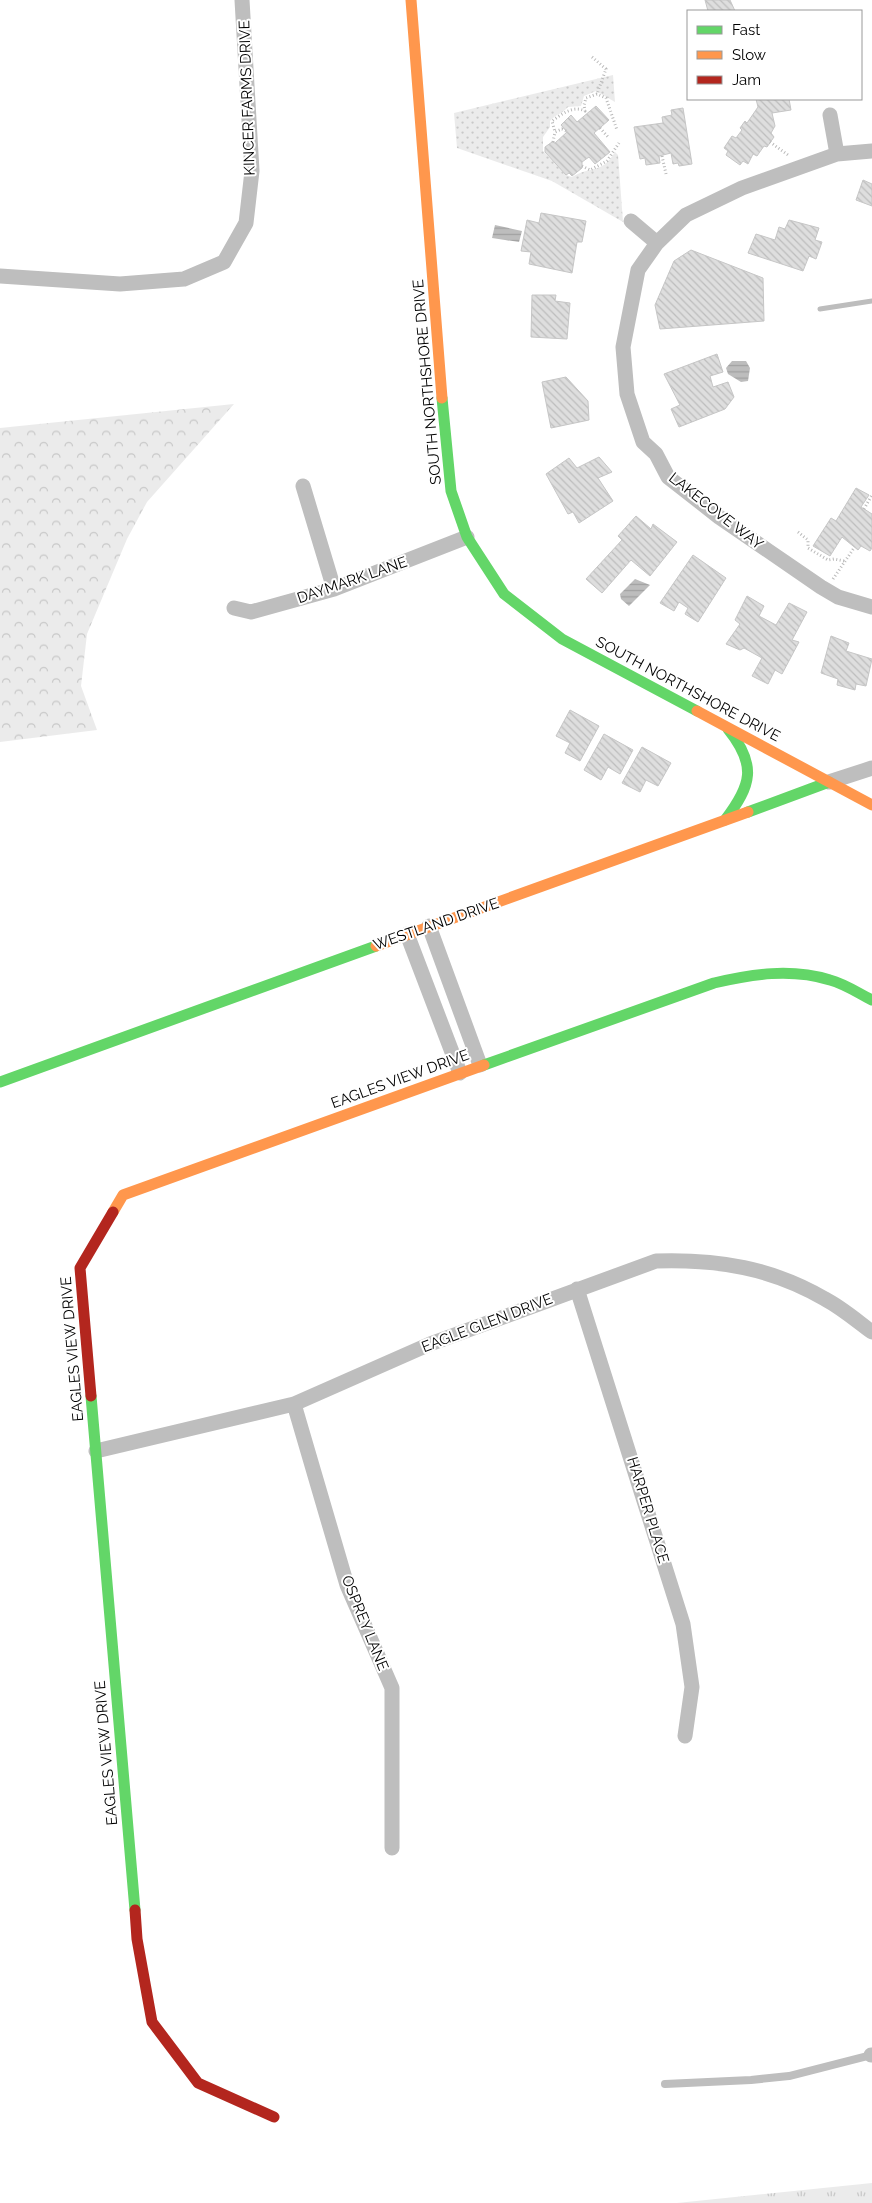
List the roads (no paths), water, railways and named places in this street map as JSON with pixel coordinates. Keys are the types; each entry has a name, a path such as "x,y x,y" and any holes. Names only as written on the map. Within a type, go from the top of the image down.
{"main road":[{"name":"SOUTH NORTHSHORE DRIVE","path":"411,0 445,440 452,491 467,537 504,594 562,639 724,724 872,805"},
{"path":"724,724 740,745 749,761 750,768 743,796 724,821"},
{"name":"WESTLAND DRIVE","path":"0,1082 407,934 580,874 829,782"},
{"name":"EAGLES VIEW DRIVE","path":"274,2117 198,2083 152,2022 136,1939 80,1268 123,1195 714,983 764,972 815,976 844,986 872,1000"}],"street":[{"name":"KINCER FARMS DRIVE","path":"0,276 120,284 184,278 224,262 246,224 252,170 242,0"},
{"path":"830,115 837,154"},
{"name":"LAKECOVE WAY","path":"872,150 837,154 742,188 686,215 657,243 638,270 623,347 627,394 643,442 656,454 668,477 719,517 826,590 838,597 872,607"},
{"path":"631,221 657,243"},
{"path":"303,486 334,589"},
{"name":"DAYMARK LANE","path":"234,608 251,612 334,589 467,537"},
{"name":"WESTLAND DRIVE","path":"829,782 872,768"},
{"path":"430,926 480,1066"},
{"path":"407,934 460,1073"},
{"name":"EAGLE GLEN DRIVE","path":"96,1452 294,1404 430,1344 656,1261 682,1260 720,1263 768,1272 799,1285 827,1300 872,1332"},
{"name":"HARPER PLACE","path":"577,1289 683,1624 692,1687 685,1736"},
{"name":"OSPREY LANE","path":"294,1404 347,1585 392,1688 392,1848"}],"lane":[{"path":"665,2084 751,2080 789,2076 871,2055"}],"waterway":[{"path":"820,309 872,301"}]}
